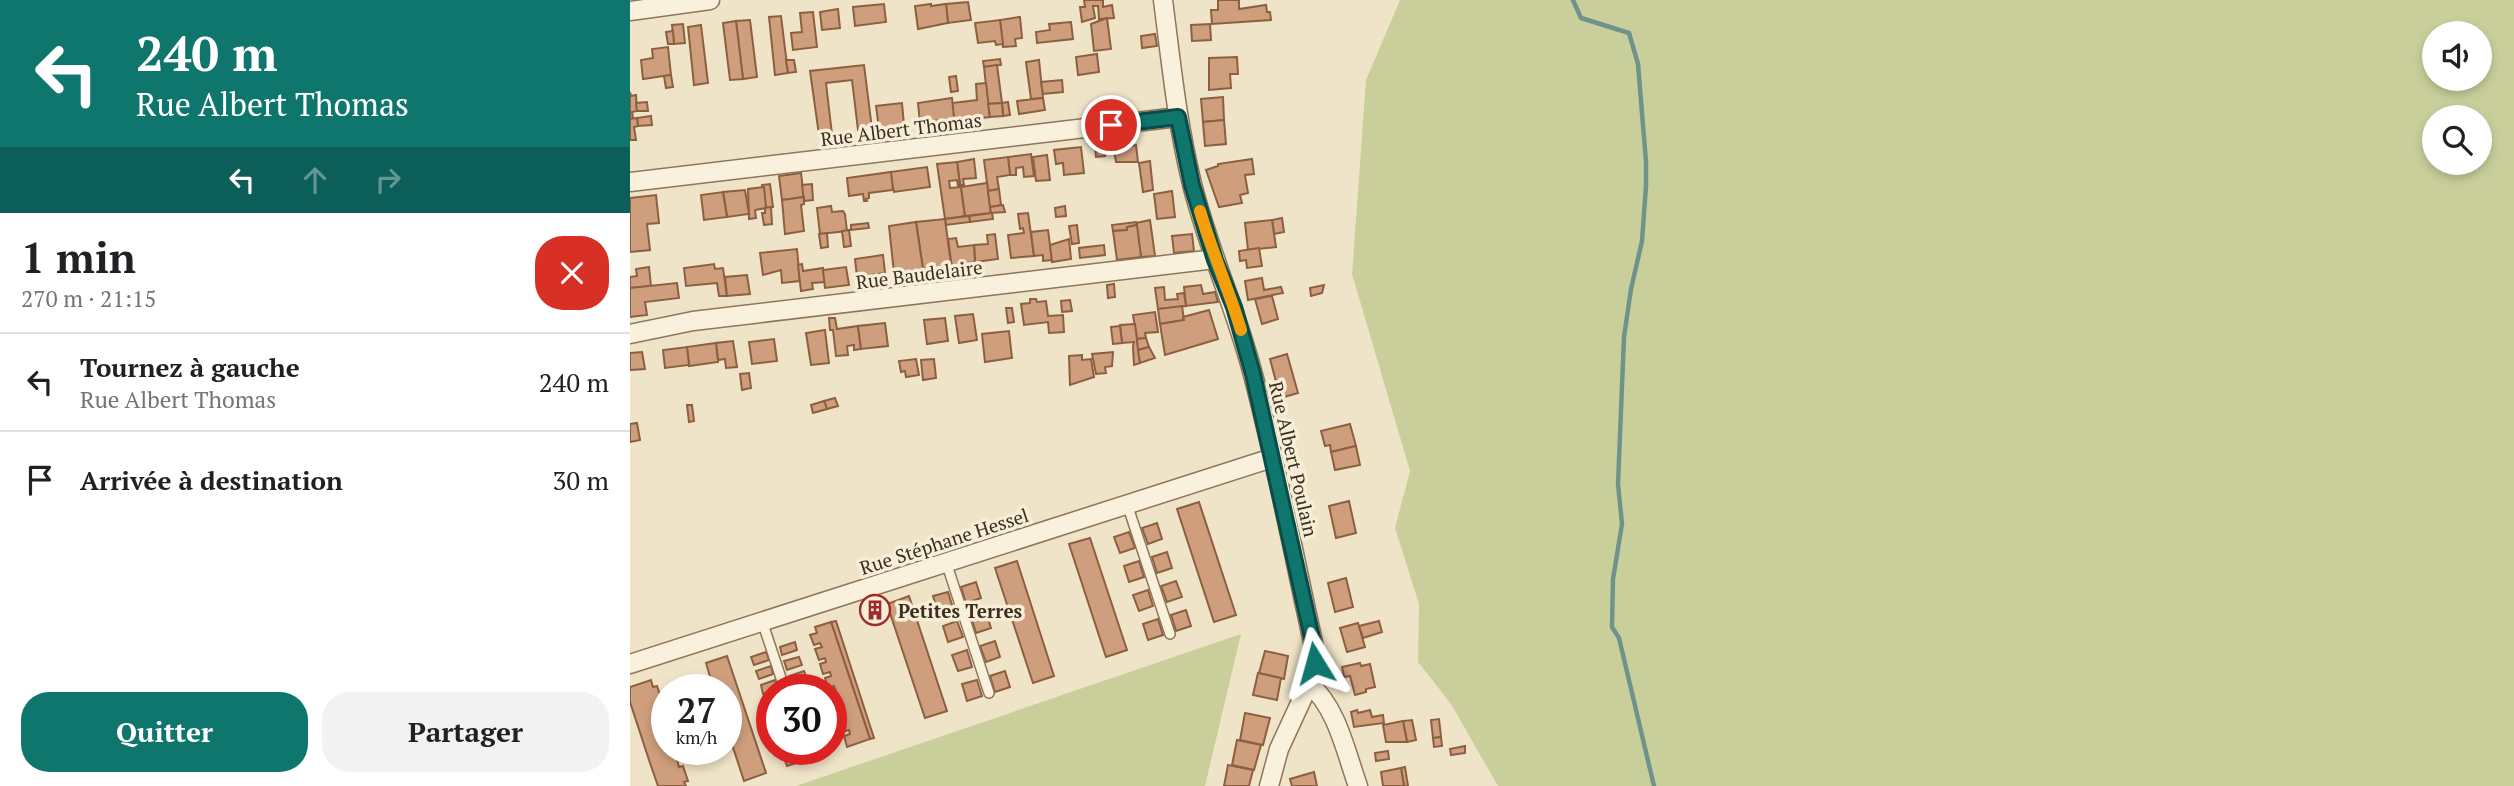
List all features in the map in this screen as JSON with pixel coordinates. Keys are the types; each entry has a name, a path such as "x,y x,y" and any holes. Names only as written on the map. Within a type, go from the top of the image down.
{"street":[{"path":"630,11 710,0"},
{"name":"Rue Albert Poulain","path":"1163,0 1178,117 1192,185 1215,260 1234,307 1253,374 1313,642 1315,663 1309,684 1279,749 1269,786"},
{"name":"Rue Albert Thomas","path":"630,182 1178,117"},
{"name":"Rue Baudelaire","path":"630,334 693,321 1215,260"},
{"name":"Rue Stéphane Hessel","path":"630,664 1272,458"},
{"path":"1309,684 1321,694 1358,786"}],"lane":[{"path":"1126,504 1170,634"},
{"path":"946,562 989,693"},
{"path":"762,621 780,674"}],"green space":[{"path":"1400,0 2514,0 2514,786 1498,786 1451,704 1418,662 1419,604 1395,528 1410,471 1352,274 1366,80"},
{"path":"1241,634 1205,786 796,786"}],"building":[{"path":"1084,0 1103,0 1103,7 1112,5 1114,18 1099,19 1098,6 1093,6 1095,18 1082,22 1080,7 1085,7"},
{"path":"1218,0 1239,0 1239,9 1266,5 1271,20 1212,24 1211,10 1218,10"},
{"path":"968,2 971,20 948,23 946,4"},
{"path":"884,4 886,22 855,26 853,7"},
{"path":"946,4 948,23 918,29 915,6"},
{"path":"838,9 840,28 822,30 820,12"},
{"path":"813,12 817,47 793,50 791,33 802,32 800,13"},
{"path":"781,16 788,73 775,75 769,17"},
{"path":"1020,17 1022,38 1015,39 1016,46 1003,47 1000,20"},
{"path":"1107,18 1111,49 1094,51 1091,24"},
{"path":"750,20 757,77 743,79 736,21"},
{"path":"1000,20 1003,44 996,45 995,41 978,43 975,23"},
{"path":"736,21 743,79 730,80 723,23"},
{"path":"1071,22 1073,39 1037,43 1036,32 1050,30 1049,24"},
{"path":"683,24 685,43 674,44 672,25"},
{"path":"1210,24 1211,40 1192,41 1191,25"},
{"path":"701,25 708,83 694,85 688,27"},
{"path":"673,31 674,44 668,44 666,32"},
{"path":"1155,34 1157,46 1142,48 1141,36"},
{"path":"668,47 671,75 643,79 641,60 653,58 652,49"},
{"path":"1097,54 1099,72 1078,75 1076,57"},
{"path":"1237,57 1238,74 1230,74 1231,88 1209,90 1209,58"},
{"path":"1000,59 1001,65 984,67 983,61"},
{"path":"786,60 794,60 796,72 788,73"},
{"path":"1039,60 1043,98 1031,99 1026,62"},
{"path":"864,65 872,129 858,130 852,80 826,83 832,134 819,135 810,71"},
{"path":"997,65 1002,103 988,104 984,67"},
{"path":"671,75 673,87 666,88 664,76"},
{"path":"956,76 958,91 951,92 949,77"},
{"path":"1062,80 1063,92 1043,94 1041,82"},
{"path":"986,83 990,117 954,121 952,103 977,100 976,84"},
{"path":"630,92 631,96 636,95 637,111 632,112 633,118 630,119"},
{"path":"1223,97 1224,120 1203,122 1201,99"},
{"path":"952,98 954,118 920,123 918,103"},
{"path":"1043,98 1045,110 1019,114 1017,101"},
{"path":"647,102 648,111 637,111 636,103"},
{"path":"1008,102 1010,115 1003,116 1002,103"},
{"path":"902,103 904,125 879,129 876,106"},
{"path":"1002,103 1003,116 990,117 988,104"},
{"path":"651,116 652,125 638,126 637,118"},
{"path":"637,118 638,126 634,127 636,140 630,140 630,119"},
{"path":"1224,120 1226,144 1205,146 1203,122"},
{"path":"1130,141 1131,146 1136,145 1138,162 1116,162 1113,143"},
{"path":"1104,144 1105,156 1096,157 1095,145"},
{"path":"1081,147 1084,173 1064,175 1063,163 1056,164 1054,150"},
{"path":"1031,154 1034,176 1024,177 1023,167 1016,168 1016,175 1010,175 1008,157"},
{"path":"1047,155 1050,180 1036,181 1033,157"},
{"path":"1008,157 1010,175 997,177 999,189 988,191 984,160"},
{"path":"974,159 976,178 963,179 964,185 960,185 957,162"},
{"path":"1252,159 1254,174 1245,175 1248,193 1240,195 1242,203 1219,207 1206,170 1218,164"},
{"path":"1150,161 1153,190 1143,192 1139,163"},
{"path":"957,162 960,185 958,186 957,180 949,181 950,188 961,187 965,216 945,219 937,164"},
{"path":"927,167 930,187 894,192 890,172"},
{"path":"891,172 893,190 869,193 867,201 864,201 863,194 849,196 847,178"},
{"path":"801,173 804,197 782,200 779,176"},
{"path":"987,183 991,213 965,216 961,187"},
{"path":"770,184 773,207 766,208 762,185"},
{"path":"812,184 813,200 804,201 802,185"},
{"path":"764,187 766,208 755,210 756,218 749,219 748,189"},
{"path":"999,189 1001,205 990,207 988,191"},
{"path":"745,190 749,214 727,217 723,192"},
{"path":"1172,191 1175,217 1157,219 1154,194"},
{"path":"723,192 727,217 704,220 701,195"},
{"path":"656,195 659,223 647,224 650,250 630,252 630,198"},
{"path":"804,197 804,204 801,205 804,231 785,234 782,200"},
{"path":"1003,205 1005,212 991,213 990,207"},
{"path":"831,206 832,212 843,211 845,214 847,231 820,234 817,208"},
{"path":"1065,206 1066,216 1056,217 1055,208"},
{"path":"771,207 772,224 764,225 762,213 765,213 765,208"},
{"path":"992,213 993,219 970,222 969,216"},
{"path":"1028,213 1034,256 1011,258 1008,235 1024,233 1023,228 1020,229 1018,214"},
{"path":"969,216 970,222 946,225 945,219"},
{"path":"1282,218 1284,232 1274,234 1272,220"},
{"path":"945,219 953,279 937,281 935,268 923,269 916,222"},
{"path":"1150,220 1155,256 1141,257 1136,223"},
{"path":"1272,220 1276,247 1248,250 1245,223"},
{"path":"916,222 923,269 894,273 889,226"},
{"path":"1136,222 1137,225 1127,227 1127,230 1113,231 1112,225"},
{"path":"868,223 869,228 851,230 851,225"},
{"path":"1077,225 1079,243 1072,244 1069,226"},
{"path":"1137,225 1141,257 1117,260 1113,231 1127,230 1127,227"},
{"path":"849,230 851,246 844,247 842,231"},
{"path":"1048,230 1052,260 1043,261 1043,255 1034,256 1031,232"},
{"path":"827,233 828,247 821,248 819,234"},
{"path":"995,234 998,259 975,262 974,245 988,244 987,235"},
{"path":"1192,234 1194,251 1174,253 1172,236"},
{"path":"956,238 958,247 974,245 975,262 952,268 948,239"},
{"path":"1069,239 1071,259 1052,262 1050,245"},
{"path":"1104,245 1105,255 1080,258 1079,248"},
{"path":"1259,248 1262,266 1247,268 1246,260 1240,261 1239,251"},
{"path":"797,249 800,281 782,283 781,270 763,275 760,253"},
{"path":"883,255 885,273 857,277 855,259"},
{"path":"714,264 715,269 723,268 727,296 719,296 717,283 686,286 684,268"},
{"path":"802,264 803,271 823,268 825,282 812,283 813,289 801,291 798,265"},
{"path":"649,267 651,286 630,288 630,277 637,276 636,269"},
{"path":"846,267 849,285 825,288 823,270"},
{"path":"747,275 750,294 727,296 725,277"},
{"path":"1262,278 1264,290 1281,287 1283,293 1248,300 1245,281"},
{"path":"677,283 679,298 645,302 647,315 630,317 630,288"},
{"path":"1114,284 1115,297 1108,298 1107,285"},
{"path":"1201,285 1203,294 1215,292 1218,302 1186,306 1184,287"},
{"path":"1324,285 1322,293 1311,296 1310,288"},
{"path":"1164,287 1165,300 1178,299 1177,294 1184,293 1186,306 1158,309 1155,288"},
{"path":"1272,296 1278,319 1262,324 1255,299"},
{"path":"1030,299 1036,299 1037,302 1046,301 1048,316 1063,315 1064,332 1049,333 1048,322 1024,325 1021,304 1030,303"},
{"path":"1070,300 1072,311 1062,312 1061,301"},
{"path":"1182,306 1184,320 1160,324 1158,309"},
{"path":"1006,308 1012,308 1014,322 1008,323"},
{"path":"1209,310 1218,339 1165,355 1160,324 1184,320 1183,317"},
{"path":"1155,312 1158,332 1145,333 1146,338 1137,339 1133,315"},
{"path":"973,314 977,340 959,343 955,316"},
{"path":"829,318 835,318 837,329 858,326 861,349 854,350 854,345 847,346 848,355 836,356"},
{"path":"945,318 948,341 927,344 924,320"},
{"path":"885,323 888,346 861,349 858,326"},
{"path":"1135,324 1140,363 1134,365 1134,342 1122,343 1120,325"},
{"path":"1120,326 1122,343 1113,344 1111,327"},
{"path":"825,330 829,363 811,365 806,333"},
{"path":"1009,331 1012,358 985,362 982,334"},
{"path":"1146,338 1149,347 1138,350 1137,339"},
{"path":"774,339 777,361 752,364 749,342"},
{"path":"733,341 737,367 726,368 725,359 718,360 716,343"},
{"path":"716,343 718,362 689,366 687,347"},
{"path":"687,347 689,365 665,368 663,350"},
{"path":"1149,347 1155,358 1140,363 1138,350"},
{"path":"642,352 645,369 630,370 630,353"},
{"path":"1113,352 1112,366 1105,367 1106,373 1096,374 1092,354"},
{"path":"1287,354 1298,393 1284,397 1282,387 1278,389 1270,359"},
{"path":"1082,355 1082,360 1091,359 1094,377 1070,385 1069,356"},
{"path":"916,359 919,375 906,377 905,371 901,372 899,361"},
{"path":"934,359 936,378 923,380 921,360"},
{"path":"749,373 751,388 742,390 740,374"},
{"path":"835,398 838,406 827,409 824,401"},
{"path":"824,401 827,409 813,413 811,405"},
{"path":"687,405 692,405 694,421 689,422"},
{"path":"637,423 640,440 630,442 630,424"},
{"path":"1350,424 1356,446 1331,452 1330,445 1325,446 1321,431"},
{"path":"1356,446 1360,465 1335,470 1331,452"},
{"path":"1349,501 1356,533 1336,538 1329,506"},
{"path":"1199,502 1236,615 1214,622 1177,509"},
{"path":"1157,523 1162,539 1148,544 1142,528"},
{"path":"1129,532 1135,548 1120,553 1114,537"},
{"path":"1090,538 1127,650 1106,657 1069,544"},
{"path":"1167,552 1172,568 1157,573 1152,557"},
{"path":"1017,561 1054,676 1033,683 995,568"},
{"path":"1139,561 1144,577 1129,582 1124,566"},
{"path":"1346,578 1353,607 1335,612 1328,583"},
{"path":"1176,581 1182,597 1167,602 1161,586"},
{"path":"976,582 981,598 966,603 961,587"},
{"path":"1148,590 1153,606 1139,611 1133,595"},
{"path":"948,592 953,608 938,613 933,596"},
{"path":"909,596 947,711 925,718 887,604"},
{"path":"1186,610 1191,626 1176,631 1171,615"},
{"path":"986,612 991,628 976,633 971,617"},
{"path":"1158,619 1163,635 1148,640 1143,624"},
{"path":"836,621 874,738 870,739 831,622"},
{"path":"957,621 963,637 948,642 943,626"},
{"path":"1379,621 1382,632 1363,638 1359,626"},
{"path":"831,622 870,739 847,747 847,735 850,734 847,731 847,674 823,674 820,664 826,662 825,658 819,660 815,649 822,647 820,643 814,645 810,635 817,633 815,627"},
{"path":"1358,623 1365,647 1347,652 1340,628"},
{"path":"995,641 1000,657 986,662 980,646"},
{"path":"795,642 797,650 782,655 780,647"},
{"path":"967,650 972,667 958,671 952,655"},
{"path":"1265,651 1288,656 1284,679 1259,673"},
{"path":"766,652 769,660 754,665 751,657"},
{"path":"727,656 733,674 709,674 706,663"},
{"path":"799,657 802,665 787,670 784,661"},
{"path":"1360,663 1361,666 1370,664 1375,687 1355,695 1350,676 1344,677 1342,667"},
{"path":"771,666 773,674 757,674 756,671"},
{"path":"1005,671 1010,687 995,692 990,676"},
{"path":"1258,673 1281,678 1277,700 1253,695"},
{"path":"651,680 651,765 683,766 688,781 684,782 686,786 658,786 651,766 630,702 630,687"},
{"path":"977,680 982,696 967,701 962,684"},
{"path":"742,701 756,743 756,765 763,765 766,773 744,781 739,765 742,765"},
{"path":"1357,710 1358,713 1370,710 1372,717 1383,715 1384,723 1354,727 1351,712"},
{"path":"1245,713 1270,718 1263,745 1240,740"},
{"path":"1439,719 1441,737 1433,738 1431,720"},
{"path":"1412,720 1416,740 1407,742 1403,721"},
{"path":"1403,721 1407,742 1386,742 1383,725"},
{"path":"1441,737 1442,746 1434,747 1433,738"},
{"path":"1237,740 1261,745 1254,770 1232,765"},
{"path":"1465,746 1465,753 1451,755 1450,749"},
{"path":"1388,751 1389,759 1376,761 1375,753"},
{"path":"1228,765 1253,770 1249,786 1224,786"},
{"path":"1405,767 1408,786 1404,786 1401,768"},
{"path":"1401,768 1404,786 1383,786 1381,772"},
{"path":"1314,772 1317,786 1292,786 1290,779"}],"waterway":[{"path":"1573,0 1581,18 1629,33 1638,64 1646,186 1642,241 1624,337 1618,484 1622,524 1613,579 1612,627 1619,638 1654,786"}],"slow traffic":[{"path":"1200,211 1241,330"}],"place":[{"name":"Petites Terres","path":"875,610"}],"route":[{"path":"1111,125 1178,117 1192,185 1215,260 1234,307 1253,374 1313,642 1315,663"}]}
